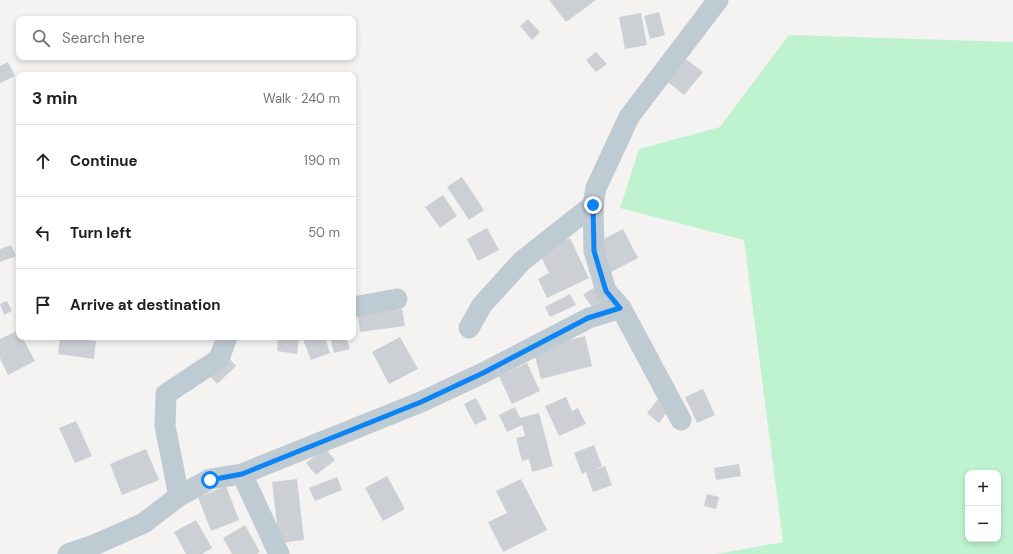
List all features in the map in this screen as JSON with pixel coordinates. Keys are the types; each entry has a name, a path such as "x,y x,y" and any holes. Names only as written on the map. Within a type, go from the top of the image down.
{"street":[{"path":"681,420 620,308 606,291 594,251 593,205 596,188 629,117 718,0"},
{"path":"468,328 482,305 522,261 593,205"},
{"path":"356,306 397,299"},
{"path":"68,554 94,545 144,523 179,496 210,480 242,474 421,402 483,373 588,318 620,308"},
{"path":"179,496 165,426 166,394 219,359 226,340"},
{"path":"242,474 279,554"}],"green space":[{"path":"789,35 1013,42 1013,554 716,554 783,542 744,240 620,208 639,149 720,127"}],"building":[{"path":"549,0 596,0 566,22"},
{"path":"659,12 665,35 650,39 644,16"},
{"path":"641,13 647,45 625,49 619,17"},
{"path":"528,19 540,32 532,40 520,26"},
{"path":"596,52 607,64 596,72 586,60"},
{"path":"682,56 703,72 684,95 664,79"},
{"path":"8,62 15,76 0,83 0,66"},
{"path":"462,177 484,210 469,220 447,187"},
{"path":"443,195 457,216 440,228 425,207"},
{"path":"487,228 499,250 478,261 467,239"},
{"path":"623,229 638,258 609,273 594,244"},
{"path":"570,238 589,278 547,298 538,279 549,273 539,252"},
{"path":"11,245 16,256 0,262 0,249"},
{"path":"593,288 604,302 594,309 583,295"},
{"path":"570,294 576,305 550,317 545,307"},
{"path":"7,301 12,311 4,315 0,304"},
{"path":"402,309 405,326 360,332 358,315"},
{"path":"16,331 16,340 24,340 35,361 8,375 0,358 0,339"},
{"path":"585,336 592,366 541,379 533,349"},
{"path":"400,337 418,369 389,384 372,352"},
{"path":"60,340 96,341 94,359 58,354"},
{"path":"278,340 299,340 297,354 277,351"},
{"path":"303,340 326,340 330,353 311,360"},
{"path":"331,340 347,340 350,349 334,353"},
{"path":"228,357 236,366 217,384 209,375"},
{"path":"527,363 540,391 512,404 499,376"},
{"path":"703,389 715,415 697,423 685,397"},
{"path":"566,397 572,411 578,408 586,424 559,436 545,406"},
{"path":"476,398 487,419 475,425 464,404"},
{"path":"659,398 671,407 659,423 647,413"},
{"path":"515,407 520,418 539,413 553,466 532,472 529,459 522,461 516,438 525,436 522,425 507,432 499,415"},
{"path":"76,421 92,456 75,463 59,428"},
{"path":"594,445 602,466 591,471 605,466 612,485 593,492 586,472 582,474 574,453"},
{"path":"325,448 335,460 316,475 306,463"},
{"path":"146,449 159,480 122,495 110,464"},
{"path":"739,464 741,476 716,480 714,468"},
{"path":"387,476 405,509 383,521 365,488"},
{"path":"337,477 342,490 315,501 309,488"},
{"path":"297,479 304,540 279,543 272,482"},
{"path":"521,479 547,530 503,552 488,522 507,513 496,491"},
{"path":"226,486 239,520 211,531 198,497"},
{"path":"707,494 719,497 716,509 704,506"},
{"path":"196,520 212,548 202,554 186,554 174,532"},
{"path":"245,525 260,552 257,554 232,554 223,538"}],"route":[{"path":"210,480 242,474 421,402 483,373 588,318 620,308 606,291 594,251 593,205"}]}
